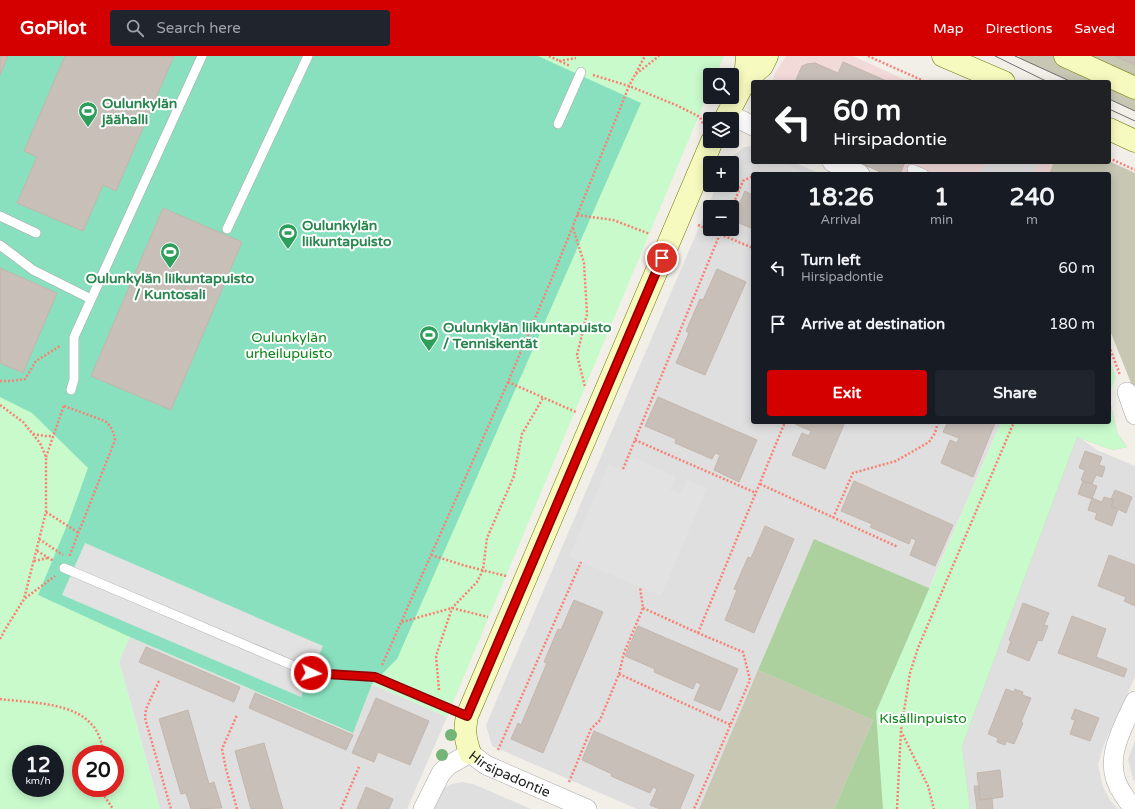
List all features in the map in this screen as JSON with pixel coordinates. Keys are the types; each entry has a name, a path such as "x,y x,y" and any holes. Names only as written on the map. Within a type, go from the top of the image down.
{"street":[{"path":"745,81 747,56"},
{"path":"729,112 745,81 762,66 767,56"},
{"path":"943,56 999,80"},
{"path":"1065,56 1135,88"},
{"path":"739,121 751,125"},
{"path":"1111,130 1135,141"},
{"name":"Hirsipadontie","path":"587,809 486,765 470,753 465,739 464,728 467,716 703,145"},
{"path":"836,167 853,172"},
{"path":"1127,392 1135,415"},
{"path":"1135,701 1121,730 1114,750 1112,762 1114,777 1119,789 1135,808"},
{"path":"423,809 441,773 449,765 470,753"}],"lane":[{"path":"71,390 74,379 74,338 202,56"},
{"path":"227,229 308,56"},
{"path":"558,124 581,72"},
{"path":"912,169 919,172"},
{"path":"0,216 36,233"},
{"path":"0,245 33,270 92,299"},
{"path":"64,568 311,673 375,677 467,716"}],"path":[{"path":"548,56 581,72 630,86 682,108 700,117 703,123"},
{"path":"375,677 382,666 402,622 508,382 630,86 645,56"},
{"path":"635,75 646,65 660,56"},
{"path":"868,56 922,80"},
{"path":"559,61 579,57"},
{"path":"1111,159 1135,170"},
{"path":"735,200 743,181 751,177"},
{"path":"578,215 613,220 656,236"},
{"path":"696,224 703,227"},
{"path":"573,227 584,263 587,314 577,355 586,390"},
{"path":"623,469 719,236"},
{"path":"725,236 751,247"},
{"path":"0,381 25,379 36,362 74,338"},
{"path":"1111,351 1127,392"},
{"path":"508,382 580,414"},
{"path":"0,640 24,599 46,512 46,457 71,390"},
{"path":"439,690 436,656 452,608 477,582 483,570 486,538 514,476 522,434 543,398"},
{"path":"0,405 23,422 40,443 46,457"},
{"path":"39,539 68,559 115,440 115,434 105,421 64,406"},
{"path":"698,633 785,424"},
{"path":"833,518 853,473 896,461 929,442 935,433 937,424"},
{"path":"897,809 901,730 910,673 918,648 1013,424"},
{"path":"32,433 45,436 54,436"},
{"path":"635,440 756,493"},
{"path":"760,484 898,547"},
{"path":"46,512 79,533"},
{"path":"24,599 64,568 37,551"},
{"path":"431,555 510,577"},
{"path":"34,561 49,558"},
{"path":"496,755 581,562"},
{"path":"567,785 591,729 600,720 619,674 624,653 643,608 640,587"},
{"path":"402,622 452,608 493,618"},
{"path":"643,608 743,652 750,680 694,809"},
{"path":"619,674 731,725"},
{"path":"159,681 146,708 145,718 171,809"},
{"path":"0,699 62,707 76,712 94,727 100,745"},
{"path":"237,715 222,749 237,809"},
{"path":"901,730 928,786 934,809"},
{"path":"341,809 359,767"},
{"path":"105,797 113,809"}],"shaded area":[{"path":"786,56 853,56 906,80 773,80 775,73"},
{"path":"1019,56 1135,56 1135,111 1111,100 1111,80 1067,80 1021,59"},
{"path":"751,146 751,164 798,164 816,172 751,172 751,424 1000,424 929,588 814,539 873,720 834,809 637,809 492,746 486,725 703,218 703,236 739,236 739,200 711,200 714,192 739,192 739,156 733,156 744,147"},
{"path":"1111,162 1135,173 1135,393 1111,333 1111,172 1050,172 1053,164 1111,164"},
{"path":"761,164 786,164 804,172 758,172"},
{"path":"862,164 1056,164 1053,172 880,172"},
{"path":"985,164 1036,164 1033,172 982,172"},
{"path":"1077,436 1097,450 1135,466 1135,677 1104,744 1098,765 1103,787 1110,800 1118,809 970,809 962,746"},
{"path":"632,457 676,476 670,490 680,494 687,480 707,488 661,596 569,557 609,463 626,471"},
{"path":"85,543 323,646 301,697 62,595"},
{"path":"130,637 352,733 372,684 447,717 407,809 160,809 119,661"},
{"path":"758,670 873,720 834,809 699,809"},
{"path":"1135,741 1135,783 1128,759"},
{"path":"462,782 473,784 531,809 432,809 442,789 452,784"}],"green space":[{"name":"Oulunkylän liikuntapuisto","path":"0,56 724,56 719,68 703,68 704,104 447,717 372,684 353,733 130,637 119,661 160,809 0,809"},
{"name":"Oulunkylän liikuntapuisto","path":"0,56 538,56 641,103 397,659 372,684 353,733 130,637 38,595 70,518 88,468 32,413 0,397"},
{"path":"1111,363 1116,377 1111,390"},
{"name":"Kisällinpuisto","path":"1111,406 1117,433 1127,447 1113,450 1077,437 962,746 970,809 834,809 873,720 758,670 814,539 929,588 950,585 1022,424 1111,424"},
{"name":"Kisällinpuisto","path":"1111,406 1117,433 1127,447 1113,450 1077,437 962,746 970,809 883,809 876,712 1000,424 1111,424"}],"building":[{"path":"0,56 8,56 0,75"},
{"name":"Oulunkylän jäähalli","path":"65,56 174,56 116,191 103,185 83,231 17,203 37,157 24,151"},
{"path":"1115,56 1135,56 1135,65"},
{"path":"843,62 884,80 796,80 802,66 807,64 815,63 838,73"},
{"path":"862,164 904,164 901,172 880,172"},
{"path":"745,191 751,194 751,228 739,223 739,204"},
{"path":"163,208 242,242 171,410 91,376"},
{"path":"0,268 57,293 23,373 0,363"},
{"path":"717,269 746,282 705,375 676,363 689,333 686,331 700,299 703,300"},
{"path":"658,397 757,440 739,482 714,470 720,455 715,453 712,459 675,443 676,439 645,426"},
{"path":"795,424 844,424 825,469 792,455 802,433 809,436 811,431"},
{"path":"947,424 995,424 973,477 941,463 950,440 957,443 959,438 943,432"},
{"path":"1085,451 1102,457 1099,465 1105,467 1102,477 1096,475 1092,484 1081,480 1085,470 1079,468"},
{"path":"854,481 953,525 935,566 910,555 916,540 911,538 909,544 870,527 872,524 841,511"},
{"path":"1083,481 1097,486 1092,499 1078,494"},
{"path":"1115,490 1132,497 1126,513 1111,506 1114,500 1111,499"},
{"path":"1104,497 1114,500 1111,506 1118,509 1112,526 1095,519 1097,513 1088,510 1092,498 1102,502"},
{"path":"765,526 794,539 754,633 725,620 737,590 734,589 748,557 751,558"},
{"path":"1109,555 1135,565 1135,606 1124,601 1126,597 1098,586"},
{"path":"574,600 603,612 543,753 511,739 518,723 521,725 547,663 544,662 558,629 561,630"},
{"path":"1023,603 1049,613 1044,625 1048,626 1042,641 1038,640 1029,661 1007,652 1011,641 1009,640"},
{"path":"1072,616 1106,629 1096,657 1127,669 1124,677 1058,653"},
{"path":"638,626 738,669 720,711 694,700 701,684 696,682 693,689 654,672 655,669 625,656"},
{"path":"146,647 240,687 234,702 139,662"},
{"path":"1006,689 1014,692 1015,689 1023,692 1022,695 1031,698 1014,744 1006,741 1005,745 997,742 998,738 988,734"},
{"path":"255,693 353,735 346,750 249,708"},
{"path":"376,698 429,721 410,765 378,752 374,762 352,753"},
{"path":"1075,709 1099,718 1090,741 1070,734 1075,720 1071,719"},
{"path":"188,710 209,784 214,782 222,808 191,809 186,793 181,794 159,719"},
{"path":"594,731 694,775 680,809 660,809 650,805 657,789 653,787 650,793 611,776 612,774 582,760"},
{"path":"264,743 283,809 251,809 235,751"},
{"path":"1000,770 1003,797 980,800 977,773"},
{"path":"974,786 979,786 980,800 992,798 993,809 977,809"},
{"path":"366,787 393,799 389,809 357,809"}],"tram line":[{"path":"995,56 1044,80"},
{"path":"1015,56 1068,80"},
{"path":"1111,100 1135,111"},
{"path":"1111,110 1135,121"}],"place":[{"name":"Oulunkylän jäähalli","path":"88,128"},
{"name":"Oulunkylän liikuntapuisto","path":"288,250"},
{"name":"Oulunkylän liikuntapuisto / Kuntosali","path":"170,269"},
{"name":"Oulunkylän liikuntapuisto / Tenniskentät","path":"429,352"}],"route":[{"path":"311,673 375,677 467,716 662,258"}],"park label":[{"name":"Oulunkylän urheilupuisto","path":"289,346"}]}
